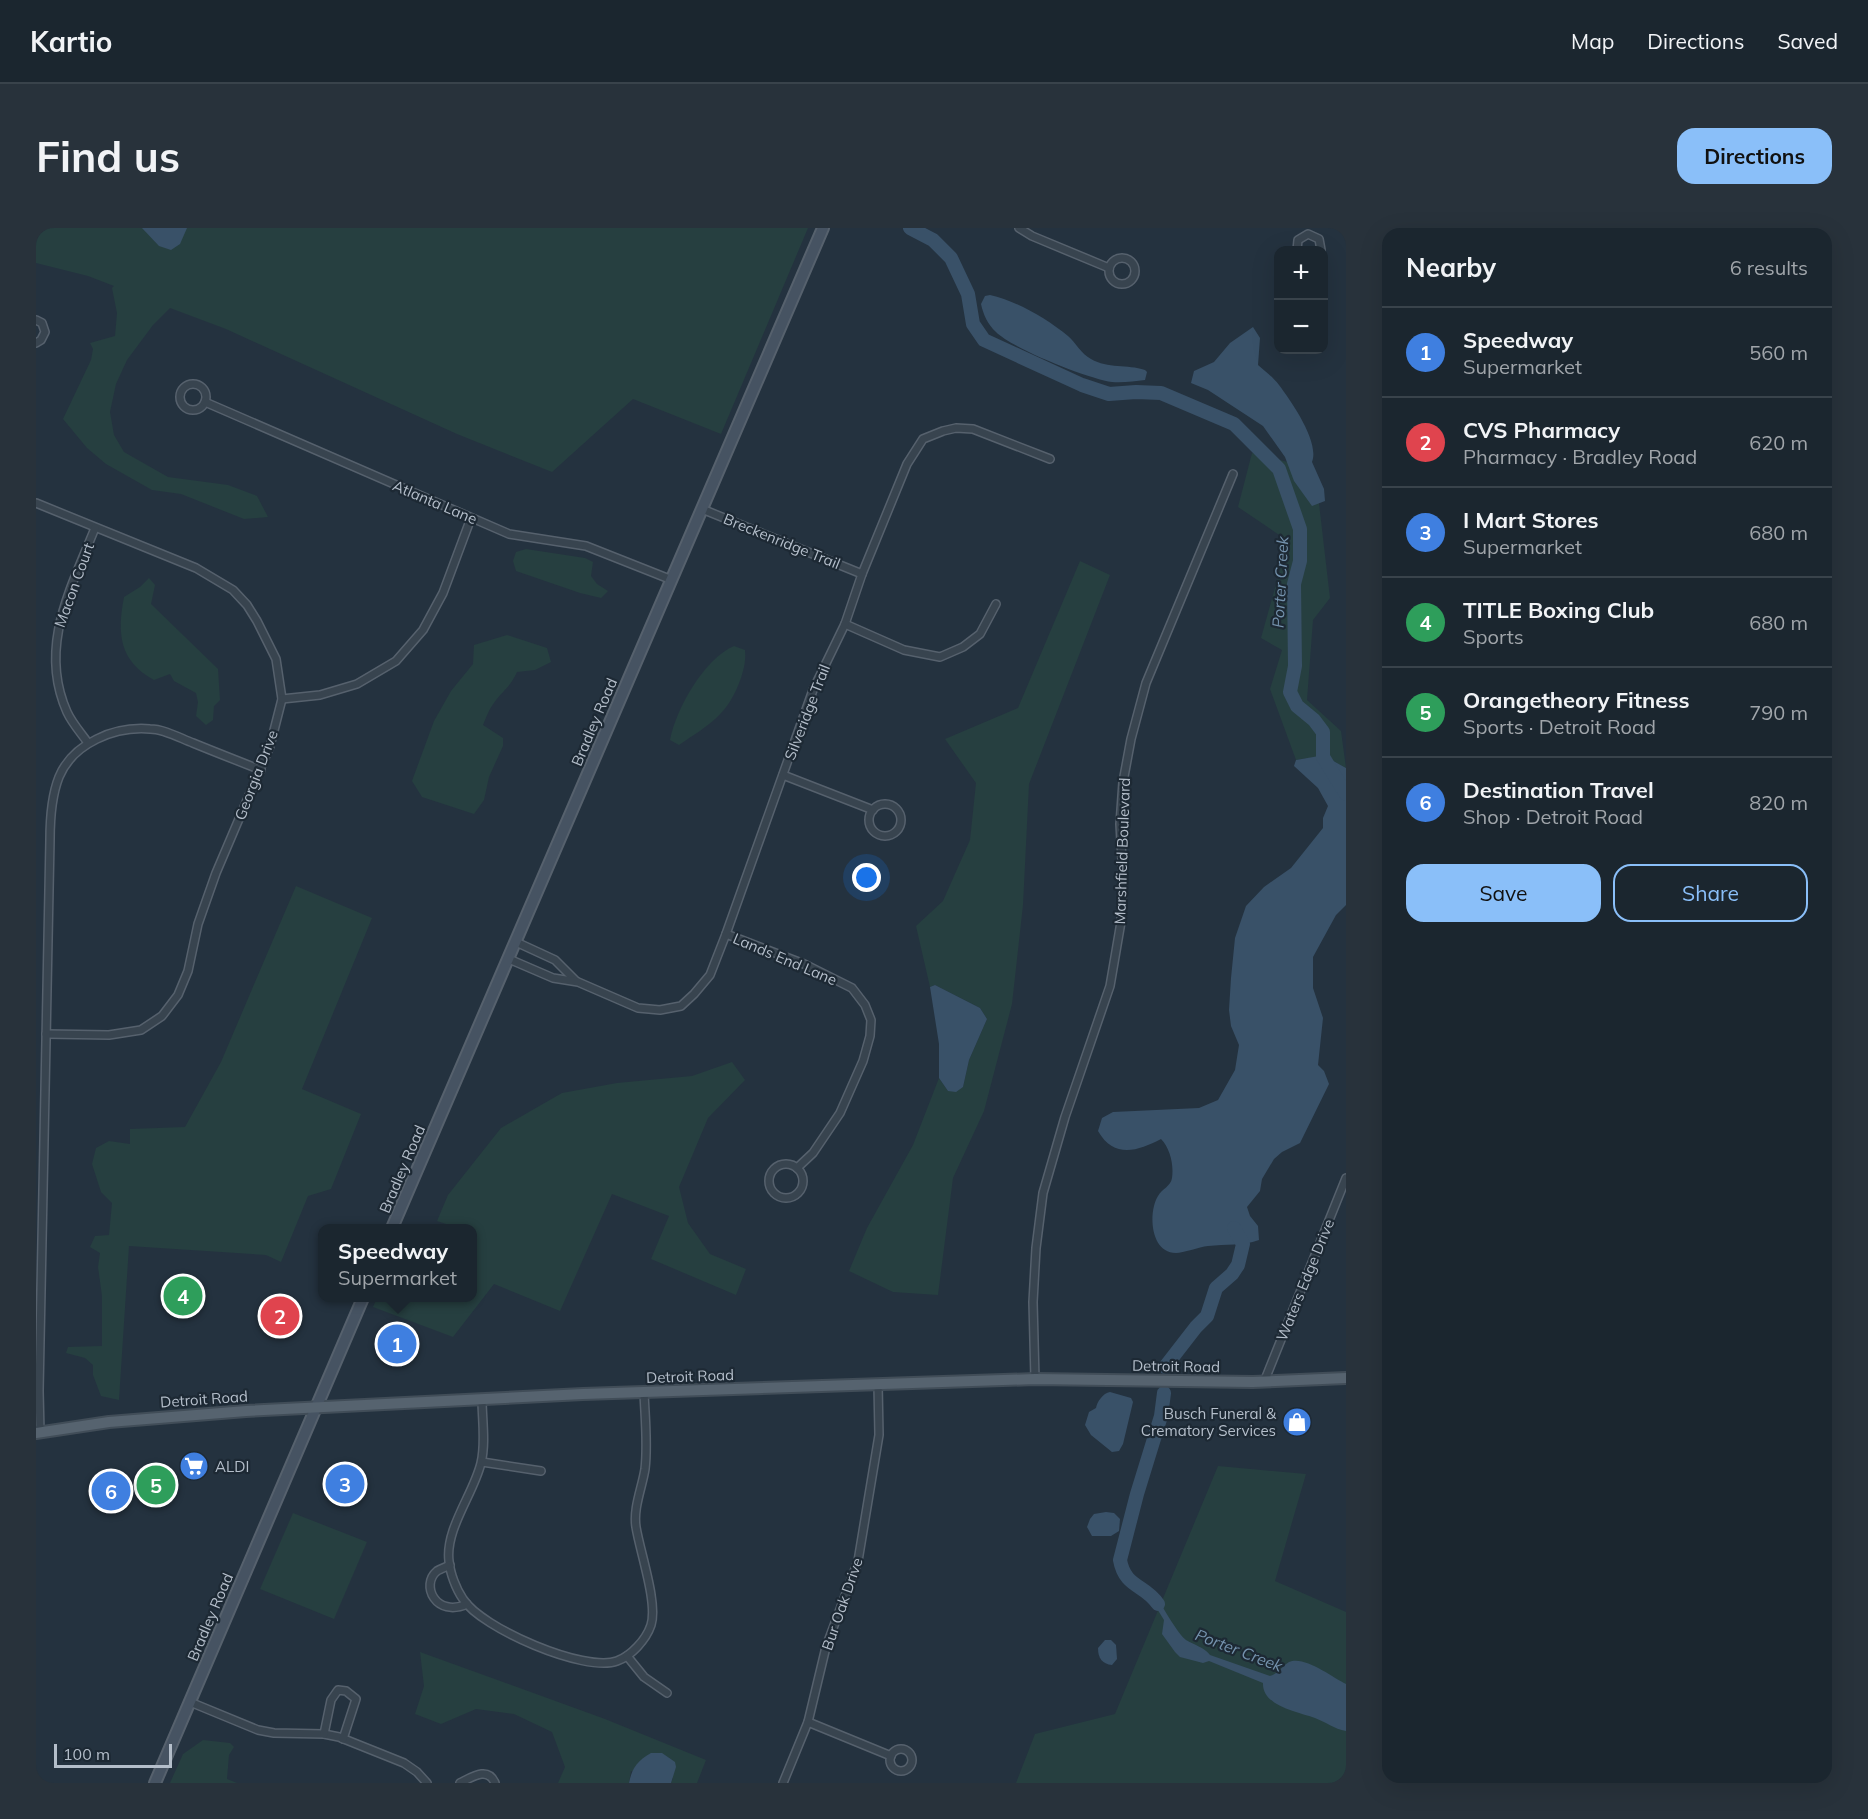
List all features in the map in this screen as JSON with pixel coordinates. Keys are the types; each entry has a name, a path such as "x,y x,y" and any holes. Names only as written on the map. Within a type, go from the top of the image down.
{"main road":[{"name":"Detroit Road","path":"38,1433 131,1420 315,1407 644,1392 1035,1379 1264,1382 1346,1378"}],"street":[{"name":"Bradley Road","path":"394,1224 823,228"},
{"path":"1019,228 1032,236 1109,267"},
{"path":"1316,236 1322,228"},
{"path":"1297,246 1301,237 1308,234 1316,236 1322,246"},
{"path":"36,320 42,323 45,332 41,340 36,343"},
{"name":"Atlanta Lane","path":"205,402 509,534 586,546 672,580"},
{"name":"Silveridge Trail","path":"509,959 553,978 578,982 638,1008 660,1010 681,1006 694,994 710,975 813,690 844,624 907,464 923,439 956,428 973,429 1050,459"},
{"name":"Marshfield Boulevard","path":"1035,1379 1033,1302 1036,1248 1043,1193 1065,1117 1110,986 1121,922 1123,878 1120,824 1123,782 1131,739 1146,683 1233,474"},
{"name":"Georgia Drive","path":"36,503 196,568 233,590 252,613 276,659 282,699 270,746 216,873 198,924 188,971 178,995 162,1016 141,1030 109,1035 46,1034"},
{"name":"Breckenridge Trail","path":"702,509 862,574"},
{"path":"282,699 320,695 357,684 396,661 423,630 443,593 471,518"},
{"name":"Macon Court","path":"88,742 67,712 55,659 57,629 64,604 95,528"},
{"path":"844,624 904,650 940,657 963,647 980,634 996,604"},
{"path":"38,1433 50,815 59,776 88,742 121,730 151,729 174,735 261,770"},
{"path":"783,775 873,810"},
{"path":"882,804 892,806 900,813 899,829 885,836 875,833 869,824 873,810 882,804"},
{"name":"Lands End Lane","path":"726,934 804,964 852,988 866,1005 871,1020 870,1036 863,1061 840,1113 813,1153 797,1168"},
{"name":"Silveridge Trail","path":"516,942 555,960 578,982"},
{"path":"787,1164 797,1168 803,1178 803,1184 797,1194 786,1198 775,1195 769,1186 772,1170 787,1164"},
{"name":"Waters Edge Drive","path":"1264,1382 1346,1178"},
{"name":"Bradley Road","path":"155,1783 361,1302"},
{"name":"Bur Oak Drive","path":"783,1783 808,1722 826,1647 858,1561 879,1435 879,1384"},
{"path":"482,1399 482,1462 452,1534 448,1560 454,1581 467,1604 476,1613 522,1641 587,1662 616,1661 627,1656 639,1645 651,1625 652,1603 636,1525 647,1450 644,1392"},
{"path":"482,1462 541,1471"},
{"path":"450,1565 433,1576 430,1584 436,1602 443,1607 456,1609 467,1604"},
{"path":"627,1656 651,1683 668,1693"},
{"path":"324,1734 332,1696 339,1690 346,1691 356,1699 343,1739"},
{"path":"190,1702 258,1730 274,1733 324,1734 343,1739 404,1763 427,1783"},
{"path":"808,1722 891,1756"},
{"path":"460,1783 484,1773 491,1776 495,1783"}],"green space":[{"path":"36,228 808,228 721,434 633,399 552,472 457,434 226,329 170,308 153,325 127,360 116,384 110,412 114,435 124,452 168,477 228,485 257,496 268,517 244,519 181,494 152,490 106,464 87,448 63,419 91,360 93,349 90,343 115,336 117,313 112,288 114,286 88,276 36,263"},
{"path":"1252,453 1315,469 1330,598 1313,620 1307,700 1341,731 1346,768 1322,758 1296,760 1270,689 1282,650 1261,638 1288,541 1238,507"},
{"path":"526,549 585,558 593,562 591,576 597,584 608,591 601,598 516,571 513,561 516,552"},
{"path":"1080,561 1110,575 1029,784 1023,905 1012,1004 984,1111 953,1178 938,1295 893,1292 849,1271 867,1228 913,1145 939,1078 948,1091 963,1087 969,1060 987,1019 980,1008 935,985 930,987 916,926 943,901 970,840 976,783 945,739 1018,708"},
{"path":"149,578 155,585 151,604 218,669 220,700 214,706 213,720 206,725 196,716 198,702 196,693 174,681 170,674 154,680 134,664 123,645 121,622 124,597"},
{"path":"507,635 547,648 551,662 535,670 517,672 489,711 483,725 503,738 503,746 489,777 484,800 474,814 422,797 412,781 434,721 451,691 473,664 474,645"},
{"path":"734,646 745,650 744,668 736,691 724,710 717,718 679,745 670,740 678,714 693,686 712,662"},
{"path":"296,886 372,918 302,1089 361,1114 331,1189 308,1196 281,1262 266,1255 129,1246 119,1400 101,1396 93,1375 93,1365 85,1358 66,1353 68,1347 102,1346 102,1296 98,1267 100,1253 90,1247 95,1236 109,1235 112,1203 101,1192 92,1164 96,1148 109,1141 130,1144 130,1129 185,1127 221,1062"},
{"path":"732,1062 745,1080 708,1118 679,1187 688,1223 710,1254 746,1269 736,1295 651,1259 669,1216 612,1194 560,1311 494,1284 453,1337 373,1307 375,1302 477,1302 477,1224 446,1224 437,1221 448,1195 501,1128 562,1093 617,1083 692,1076"},
{"path":"1218,1466 1306,1474 1275,1581 1346,1612 1346,1783 1016,1783 1035,1734 1115,1714"},
{"path":"293,1513 367,1542 334,1619 260,1589"},
{"path":"420,1652 605,1719 706,1760 697,1783 671,1783 673,1778 631,1771 629,1783 558,1783 565,1767 552,1732 514,1714 476,1709 441,1724 415,1714 424,1686"},
{"path":"203,1740 230,1743 234,1747 229,1755 227,1779 237,1783 170,1783 183,1754"}],"water":[{"path":"142,228 187,228 180,244 171,250 159,246"},
{"path":"990,295 1021,306 1051,323 1068,336 1084,354 1097,362 1145,370 1147,372 1145,380 1112,382 1101,380 1018,347 996,332 986,319 981,304 985,296"},
{"path":"1253,327 1260,338 1258,365 1277,382 1290,401 1303,422 1312,444 1312,462 1324,489 1325,501 1312,506 1294,481 1285,457 1263,426 1208,390 1191,383 1194,371 1214,362 1230,343"},
{"path":"1319,756 1328,758 1346,768 1346,905 1336,915 1313,957 1313,988 1323,1018 1318,1065 1324,1071 1329,1084 1300,1143 1274,1159 1262,1179 1260,1191 1247,1207 1250,1216 1258,1226 1259,1240 1208,1246 1179,1253 1167,1251 1156,1239 1152,1221 1158,1196 1172,1178 1172,1162 1167,1147 1161,1139 1144,1147 1119,1149 1104,1140 1098,1131 1102,1118 1113,1112 1199,1108 1218,1100 1235,1070 1239,1045 1231,1026 1229,1010 1235,938 1246,906 1264,887 1291,868 1323,828 1323,818 1328,806 1318,788 1294,766 1296,760"},
{"path":"935,985 980,1008 987,1019 969,1060 963,1087 956,1092 948,1091 939,1078 939,1044 930,987"},
{"path":"1110,1392 1131,1398 1133,1402 1123,1444 1119,1451 1112,1452 1091,1435 1085,1425 1089,1412 1096,1408 1103,1396"},
{"path":"1114,1513 1120,1519 1119,1531 1111,1536 1092,1536 1087,1527 1090,1519 1094,1514"},
{"path":"1149,1588 1155,1592 1169,1618 1183,1637 1210,1655 1270,1676 1289,1662 1302,1662 1346,1684 1346,1731 1275,1703 1264,1691 1263,1683 1209,1661 1203,1663 1180,1657 1162,1634 1164,1620 1151,1599 1144,1593"},
{"path":"1105,1640 1111,1640 1116,1645 1117,1659 1112,1665 1103,1662 1099,1655 1098,1648"},
{"path":"651,1753 662,1753 675,1762 676,1767 671,1783 629,1783 636,1765"}],"waterway":[{"name":"Porter Creek","path":"910,228 933,240 951,258 968,294 973,324 984,340 1082,385 1109,394 1161,393 1234,424 1279,469 1300,529 1300,561 1294,584 1295,666 1290,692 1297,706 1314,720 1323,732 1323,757 1346,794"},
{"name":"Porter Creek","path":"1165,1367 1207,1316 1216,1288 1232,1274 1238,1265 1243,1244 1234,1228"},
{"name":"Porter Creek","path":"1158,1604 1126,1576 1120,1560 1161,1416 1164,1393"}],"place":[{"name":"TITLE Boxing Club","path":"183,1296"},
{"name":"CVS Pharmacy","path":"280,1316"},
{"name":"Speedway","path":"397,1344"},
{"name":"Busch Funeral & Crematory Services","path":"1297,1422"},
{"name":"ALDI","path":"194,1466"},
{"name":"I Mart Stores","path":"345,1484"},
{"name":"Orangetheory Fitness","path":"156,1485"},
{"name":"Destination Travel","path":"111,1491"}]}
